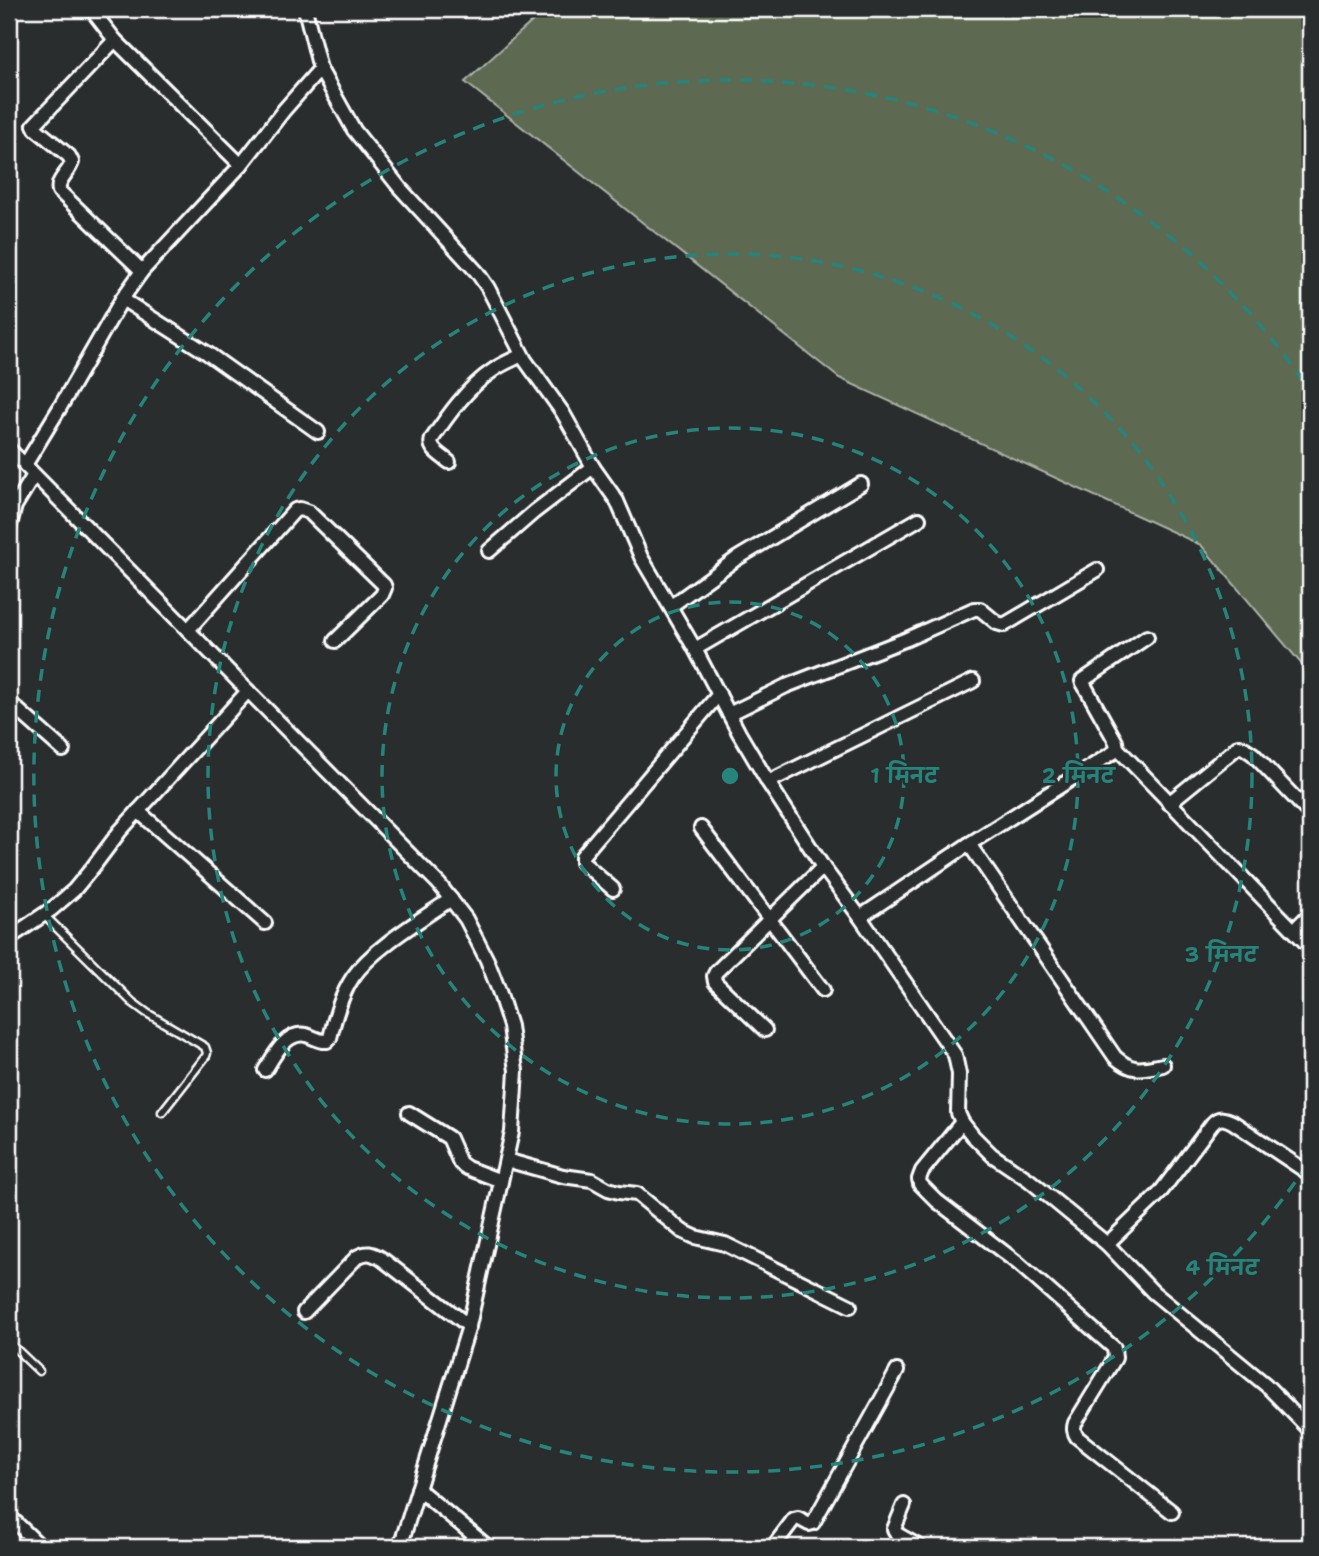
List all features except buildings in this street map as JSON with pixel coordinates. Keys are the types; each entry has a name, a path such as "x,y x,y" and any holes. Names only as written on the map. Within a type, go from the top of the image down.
{"street":[{"path":"91,9 115,40 242,165"},
{"path":"305,9 320,69 349,121 400,188 478,272 522,355 563,413 593,467 617,501 641,557 768,782 823,867 955,1055 959,1074 958,1113 962,1122 992,1155 1029,1180 1107,1244 1153,1292 1265,1385 1310,1430"},
{"path":"115,40 34,125 69,156 72,162 59,184 59,191 142,271"},
{"path":"9,529 30,470 59,409 122,299 142,271 242,165 320,69"},
{"path":"122,299 207,352 318,432"},
{"path":"449,462 432,447 432,439 480,380 522,355"},
{"path":"9,449 439,884 466,919 499,991 510,1026 516,1071 512,1132 470,1325 400,1547"},
{"path":"489,551 593,467"},
{"path":"671,606 736,559 861,484"},
{"path":"188,630 295,510 300,509 309,512 384,585 382,595 335,641"},
{"path":"695,649 919,519"},
{"path":"729,714 786,686 907,639 974,609 980,609 997,623 1004,625 1097,570"},
{"path":"1147,637 1082,681 1117,748 1310,947"},
{"path":"768,782 973,681"},
{"path":"9,938 44,915 74,890 138,811 248,691"},
{"path":"613,889 582,862 582,856 719,695"},
{"path":"9,702 63,750"},
{"path":"1168,803 1239,746 1253,754 1310,814"},
{"path":"860,918 1117,748"},
{"path":"138,811 265,923"},
{"path":"701,828 823,990"},
{"path":"969,844 1115,1057 1136,1069 1163,1065"},
{"path":"765,1030 714,980 716,972 823,867"},
{"path":"265,1070 285,1042 297,1035 327,1041 345,992 360,968 387,944 451,899"},
{"path":"1293,930 1310,914"},
{"path":"409,1113 449,1138 463,1166 501,1181"},
{"path":"1107,1244 1159,1194 1212,1124 1220,1118 1226,1118 1310,1174"},
{"path":"962,1122 922,1171 920,1184 951,1214 1019,1264 1114,1348 1115,1358 1075,1423 1075,1434 1172,1511"},
{"path":"506,1160 563,1176 592,1180 618,1192 637,1194 682,1231 725,1244 850,1306"},
{"path":"304,1312 357,1257 369,1253 382,1259 470,1325"},
{"path":"773,1547 794,1518 813,1523 897,1371"},
{"path":"418,1489 488,1547"},
{"path":"904,1505 894,1530 920,1547"},
{"path":"9,1516 41,1547"}],"lane":[{"path":"44,915 132,1002 206,1049 206,1056 162,1112"},
{"path":"9,1348 15,1348 39,1371"}],"green space":[{"path":"546,9 1310,9 1310,674 1201,545 839,378 465,82"}]}
